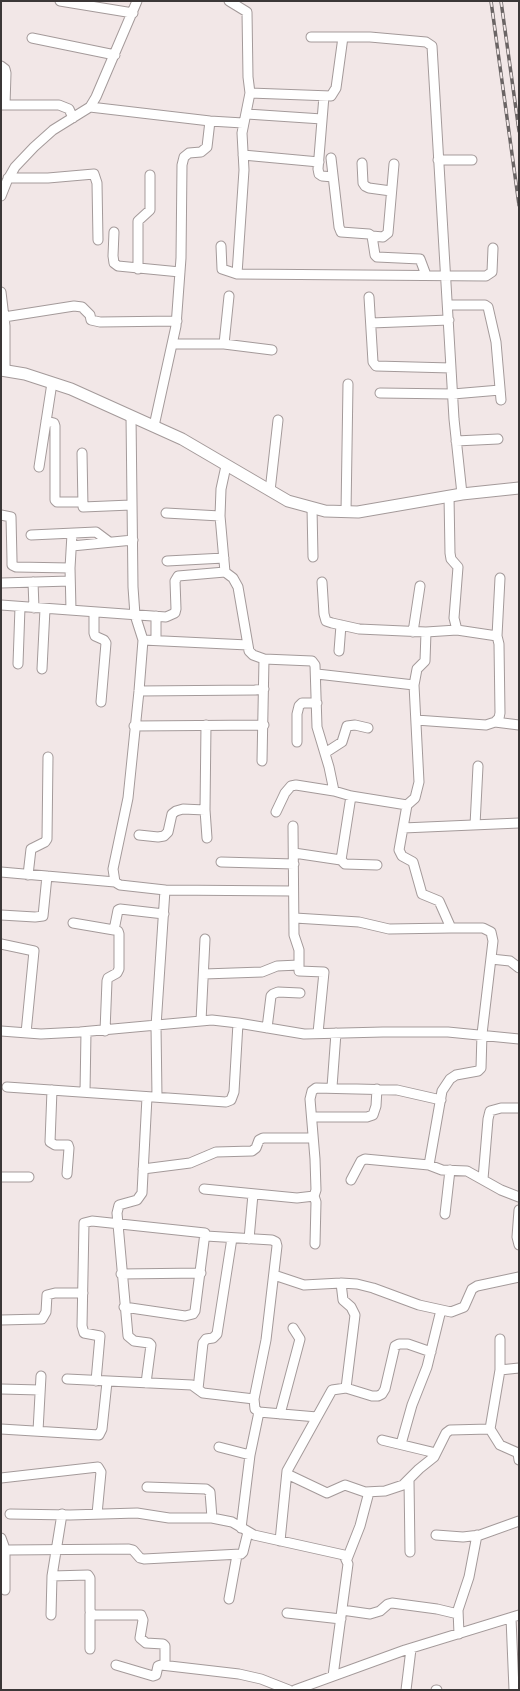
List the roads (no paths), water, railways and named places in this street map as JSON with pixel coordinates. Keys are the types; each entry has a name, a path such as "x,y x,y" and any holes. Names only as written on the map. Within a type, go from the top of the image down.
{"main road":[{"path":"3,370 52,383 154,426 182,439 288,501 325,512 358,512 462,494 519,488"}],"street":[{"path":"60,1 132,13"},
{"path":"1,196 8,178 15,167 34,147 53,130 90,107 115,55 137,1"},
{"path":"230,1 247,12 248,77 250,94 247,114 243,123 244,170 237,274"},
{"path":"311,37 370,37 426,42 432,46 456,441 462,494"},
{"path":"250,94 331,96 336,88 343,37"},
{"path":"32,38 115,55"},
{"path":"1,66 5,69 6,73 3,105 58,105 69,109 73,118"},
{"path":"324,96 319,174 333,177"},
{"path":"90,107 210,121 243,123"},
{"path":"247,114 322,119"},
{"path":"154,426 177,321 180,272 182,165 184,157 190,153 201,152 207,147 210,121"},
{"path":"243,155 319,162"},
{"path":"331,158 339,227 341,232 369,234 372,236 383,237 388,233 394,164"},
{"path":"438,160 472,160"},
{"path":"362,163 363,183 365,186 369,188 391,191"},
{"path":"8,178 71,177 84,174 96,174 98,239 105,240 114,236 114,263 118,266 138,269 180,272"},
{"path":"138,269 138,221 150,210 150,175"},
{"path":"372,236 375,254 377,257 420,259 426,275"},
{"path":"221,246 222,269 237,274 489,276 492,272 493,248"},
{"path":"1,292 4,317 3,370"},
{"path":"224,344 229,296"},
{"path":"369,297 373,362 376,366 452,368"},
{"path":"448,305 485,305 488,307 496,342 501,400"},
{"path":"4,317 74,306 82,307 90,315 91,320 100,322 177,321"},
{"path":"371,323 449,320"},
{"path":"173,344 224,344 272,350"},
{"path":"39,466 52,383"},
{"path":"346,512 348,384"},
{"path":"380,393 453,394 500,390"},
{"path":"115,882 113,862 125,813 134,726 140,692 143,640 135,615 131,505 131,416"},
{"path":"270,491 278,420"},
{"path":"46,421 54,423 55,426 55,500 58,502 82,502"},
{"path":"456,441 498,439"},
{"path":"82,453 83,507 131,505"},
{"path":"225,572 220,516 221,489 226,466"},
{"path":"449,496 450,553 451,559 458,567 454,618 457,630"},
{"path":"312,508 313,557"},
{"path":"166,513 220,516"},
{"path":"1,515 11,517 12,565 16,567 70,568"},
{"path":"31,535 96,532 108,541"},
{"path":"71,610 70,568 72,534"},
{"path":"72,546 108,541 133,540"},
{"path":"167,561 224,558"},
{"path":"1,605 166,616 175,613 175,581 178,576 225,572 233,578 238,587 249,652 264,659 312,661 315,665 317,727 334,791"},
{"path":"495,722 499,718 500,713 499,644 497,636 500,578"},
{"path":"1,583 70,581"},
{"path":"33,582 34,608"},
{"path":"322,582 326,620 341,625 358,629 413,632 457,630 497,636"},
{"path":"413,632 420,586"},
{"path":"18,664 20,607"},
{"path":"42,669 45,609"},
{"path":"94,612 95,636 104,640 106,643 102,702"},
{"path":"156,616 156,640"},
{"path":"339,651 341,625"},
{"path":"426,632 425,661 417,669 414,685 418,782 415,798 407,804 399,850 402,856 413,862 422,894 439,901 451,928"},
{"path":"143,640 248,645"},
{"path":"262,761 264,725 264,659"},
{"path":"316,674 414,685"},
{"path":"140,692 264,689"},
{"path":"297,742 297,714 299,706 302,704 317,703"},
{"path":"416,720 486,725 495,722 519,725"},
{"path":"206,725 205,810 207,838"},
{"path":"134,726 264,725"},
{"path":"325,753 342,742 346,726 355,725 368,728"},
{"path":"28,875 31,849 45,842 47,838 48,757"},
{"path":"475,825 478,766"},
{"path":"276,812 285,793 291,786 296,785 334,791 351,796 407,804"},
{"path":"342,860 351,796"},
{"path":"139,835 158,837 164,836 168,832 172,814 176,811 183,809 205,810"},
{"path":"403,828 519,823"},
{"path":"293,826 294,935 298,950 299,971 324,972 318,1033"},
{"path":"294,852 342,860 345,864 377,866"},
{"path":"221,862 294,864"},
{"path":"1,872 115,882 120,885 165,890 293,891"},
{"path":"1,915 43,916 47,876"},
{"path":"146,1383 151,1345 149,1343 134,1341 128,1336 121,1274 117,1213 119,1205 137,1200 140,1197 152,1097 165,890"},
{"path":"114,930 118,910 120,909 164,914"},
{"path":"295,918 359,922 389,929 483,928 491,932 493,941 482,1034 481,1068 456,1075 450,1079 442,1091 429,1165"},
{"path":"73,923 114,930 118,931 119,934 118,973 108,978 107,981 105,1031"},
{"path":"201,1021 205,939"},
{"path":"1,944 34,951 26,1033"},
{"path":"491,959 513,962 515,966 519,968"},
{"path":"204,974 262,972 277,966 299,965"},
{"path":"267,1028 271,996 278,992 300,993"},
{"path":"1,1031 26,1033 86,1032 201,1021 238,1022 304,1034 383,1032 482,1034 519,1039"},
{"path":"8,1087 226,1102 231,1100 234,1092 238,1022"},
{"path":"85,1092 86,1032"},
{"path":"332,1087 336,1033"},
{"path":"315,1244 316,1202 314,1196 316,1190 310,1099 312,1091 321,1086 397,1090 441,1100"},
{"path":"312,1117 367,1117 373,1115 376,1106 377,1089"},
{"path":"52,1090 50,1142 55,1145 68,1145 67,1174"},
{"path":"483,1179 490,1111 501,1108 519,1108"},
{"path":"143,1169 190,1163 216,1152 252,1151 263,1138 313,1138"},
{"path":"351,1180 363,1160 429,1165 442,1170 467,1171 501,1190 519,1197"},
{"path":"445,1214 450,1170"},
{"path":"1,1176 29,1177"},
{"path":"204,1189 297,1198 314,1196"},
{"path":"249,1239 253,1194"},
{"path":"519,1210 517,1237 519,1245"},
{"path":"96,1381 100,1336 84,1333 82,1330 84,1223 92,1221 202,1231 205,1233 206,1236 195,1310 190,1316 124,1306"},
{"path":"206,1236 276,1242 278,1253 266,1340 254,1399 255,1408 259,1412 317,1417"},
{"path":"198,1389 203,1342 206,1339 214,1338 217,1334 232,1238"},
{"path":"121,1274 201,1273"},
{"path":"274,1276 304,1285 341,1283 373,1288 419,1305 451,1312 464,1308 472,1289 477,1286 519,1277"},
{"path":"341,1283 343,1300 351,1307 355,1316 346,1388"},
{"path":"1,1320 42,1320 46,1312 47,1295 55,1293 83,1293"},
{"path":"400,1444 412,1405 427,1367 441,1310"},
{"path":"280,1414 300,1339 293,1328"},
{"path":"500,1339 500,1370 490,1429 500,1445 519,1455"},
{"path":"280,1541 287,1471 332,1390 346,1388 372,1396 378,1396 382,1394 384,1389 395,1346 399,1344 408,1344 431,1352"},
{"path":"500,1370 519,1368"},
{"path":"38,1431 41,1376"},
{"path":"68,1379 107,1382 188,1384 203,1393 254,1399"},
{"path":"1,1429 99,1435 102,1429 107,1382"},
{"path":"1,1389 40,1390"},
{"path":"5,1549 129,1549 133,1550 140,1558 144,1559 237,1555 243,1552 250,1455 259,1412"},
{"path":"287,1474 327,1493 344,1485 355,1490 369,1492 385,1491 403,1485 436,1453 446,1433 450,1430 465,1428 490,1429"},
{"path":"382,1440 436,1453"},
{"path":"219,1448 250,1455"},
{"path":"1,1478 98,1467 100,1472 97,1514"},
{"path":"408,1480 410,1552"},
{"path":"148,1487 206,1489 210,1492 212,1518"},
{"path":"333,1676 347,1559 360,1526 369,1492"},
{"path":"10,1514 137,1513 170,1518 212,1518 232,1522 244,1530 280,1541 338,1553 344,1555 347,1559"},
{"path":"51,1615 52,1576 62,1514"},
{"path":"436,1535 477,1535 492,1532 519,1521"},
{"path":"459,1634 458,1614 469,1577 477,1535"},
{"path":"1,1538 5,1549 5,1590"},
{"path":"229,1599 237,1555"},
{"path":"52,1576 88,1576 90,1578 90,1649"},
{"path":"287,1613 370,1614 380,1611 388,1604 392,1603 437,1609 458,1614"},
{"path":"90,1614 101,1616 141,1615 143,1620 140,1638 146,1643 163,1644 165,1646 165,1665"},
{"path":"295,1690 411,1649 515,1616 517,1673 514,1690"},
{"path":"406,1690 411,1649"},
{"path":"116,1665 153,1676 156,1675 158,1666 165,1665 246,1675 289,1690"}],"railway":[{"path":"491,1 519,205"},
{"path":"501,1 519,131"}]}
